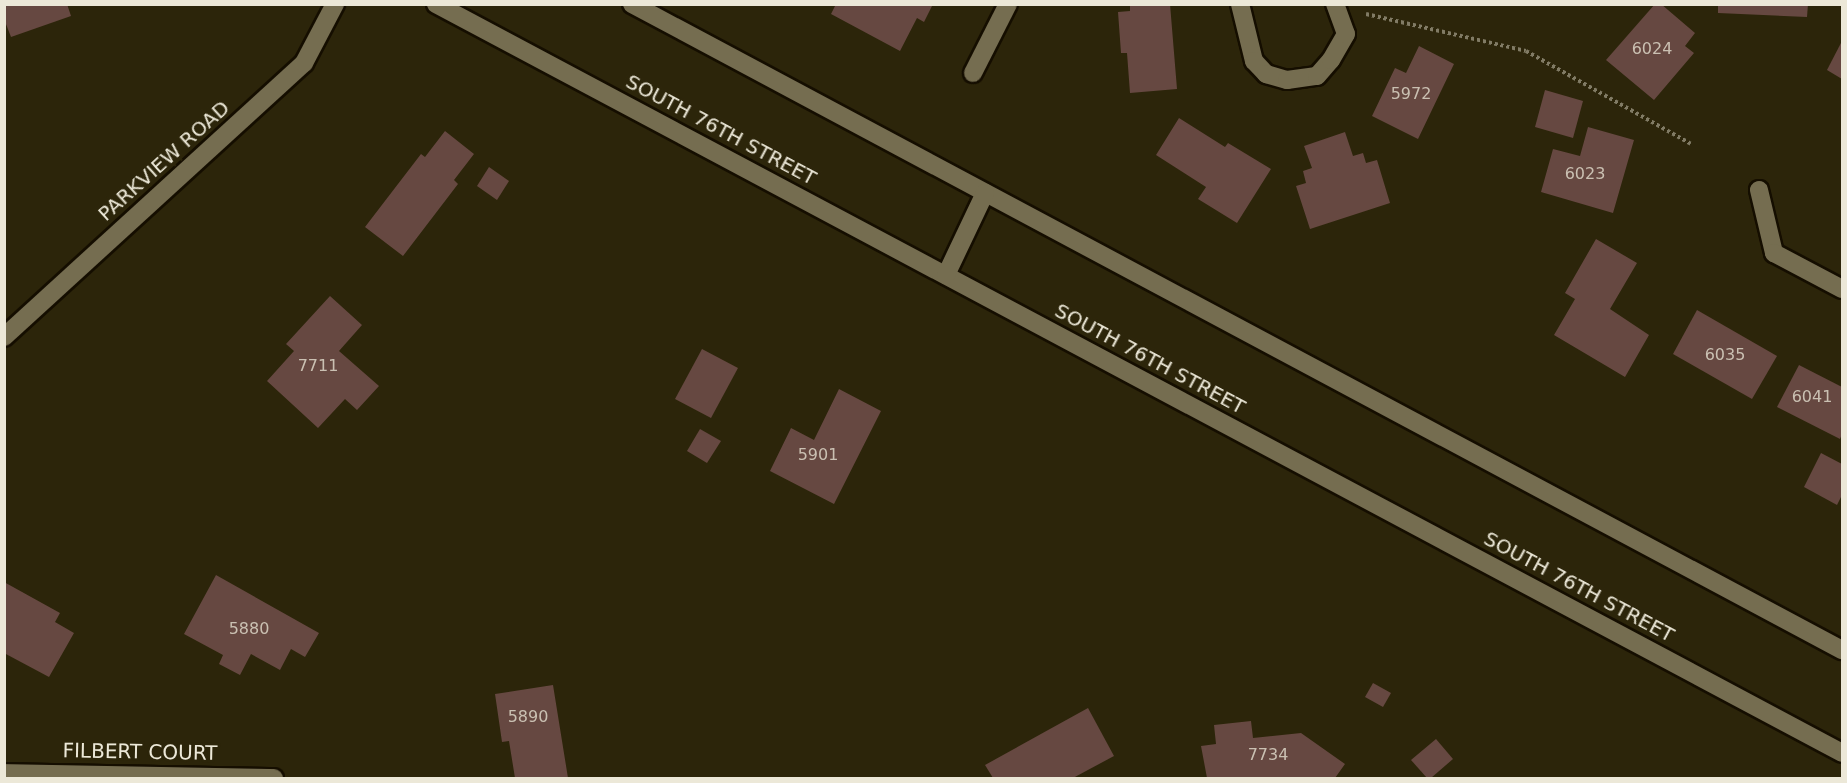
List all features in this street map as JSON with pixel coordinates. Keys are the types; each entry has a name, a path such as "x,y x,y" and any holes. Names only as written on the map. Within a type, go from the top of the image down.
{"main road":[{"name":"PARKVIEW ROAD","path":"4,337 304,63 335,4"},
{"name":"SOUTH 76TH STREET","path":"436,4 1842,753"},
{"path":"632,4 1842,650"},
{"path":"973,73 1008,4"},
{"path":"1240,4 1254,61 1266,74 1287,80 1317,76 1331,60 1346,34 1337,8"},
{"path":"1759,190 1774,253 1842,289"},
{"path":"946,275 985,193"},
{"name":"FILBERT COURT","path":"4,773 274,778"}],"path":[{"path":"1337,8 1526,51 1691,144"}],"building":[{"path":"4,4 67,4 71,16 11,37 4,19"},
{"path":"836,4 933,4 924,22 917,18 900,51 831,14"},
{"path":"1130,4 1170,4 1177,89 1130,93 1127,53 1121,53 1118,12 1130,11"},
{"path":"1655,4 1661,4 1695,33 1685,46 1694,53 1654,100 1606,60"},
{"path":"1718,4 1808,4 1807,17 1718,13"},
{"path":"1842,41 1842,79 1827,70"},
{"path":"1419,46 1454,64 1418,139 1372,116 1395,68 1406,73"},
{"path":"1545,90 1583,101 1573,138 1535,127"},
{"path":"1179,118 1225,147 1228,143 1271,169 1237,223 1198,199 1206,187 1156,155"},
{"path":"1588,127 1634,140 1613,213 1541,192 1553,149 1580,156"},
{"path":"445,131 474,154 454,180 458,184 403,256 365,227 421,154 425,157"},
{"path":"1345,132 1353,156 1363,153 1366,163 1377,160 1390,203 1310,229 1296,186 1306,183 1303,171 1312,168 1304,146"},
{"path":"489,167 509,181 497,200 477,186"},
{"path":"1596,239 1637,263 1610,309 1649,335 1625,377 1554,335 1575,299 1565,293"},
{"path":"330,296 362,325 339,351 379,386 357,410 345,399 318,428 267,381 294,351 286,344"},
{"path":"1697,310 1777,356 1752,399 1673,354"},
{"path":"702,349 738,368 711,418 675,399"},
{"path":"1799,365 1842,387 1842,434 1840,439 1777,407"},
{"path":"839,389 881,411 834,504 770,471 791,428 814,440"},
{"path":"700,429 721,441 707,463 687,451"},
{"path":"1821,453 1842,464 1842,495 1837,505 1804,487"},
{"path":"216,575 319,633 305,657 291,649 280,670 251,654 240,675 219,664 223,655 184,634"},
{"path":"4,582 60,613 55,622 74,633 49,677 4,653"},
{"path":"1373,683 1391,693 1383,707 1365,697"},
{"path":"553,685 568,778 515,778 509,741 502,742 495,694"},
{"path":"1088,708 1114,756 1073,778 993,778 985,765"},
{"path":"1251,721 1253,738 1301,733 1345,764 1335,778 1207,778 1201,746 1216,744 1214,725"},
{"path":"1436,739 1453,759 1431,778 1427,778 1411,760"}]}
